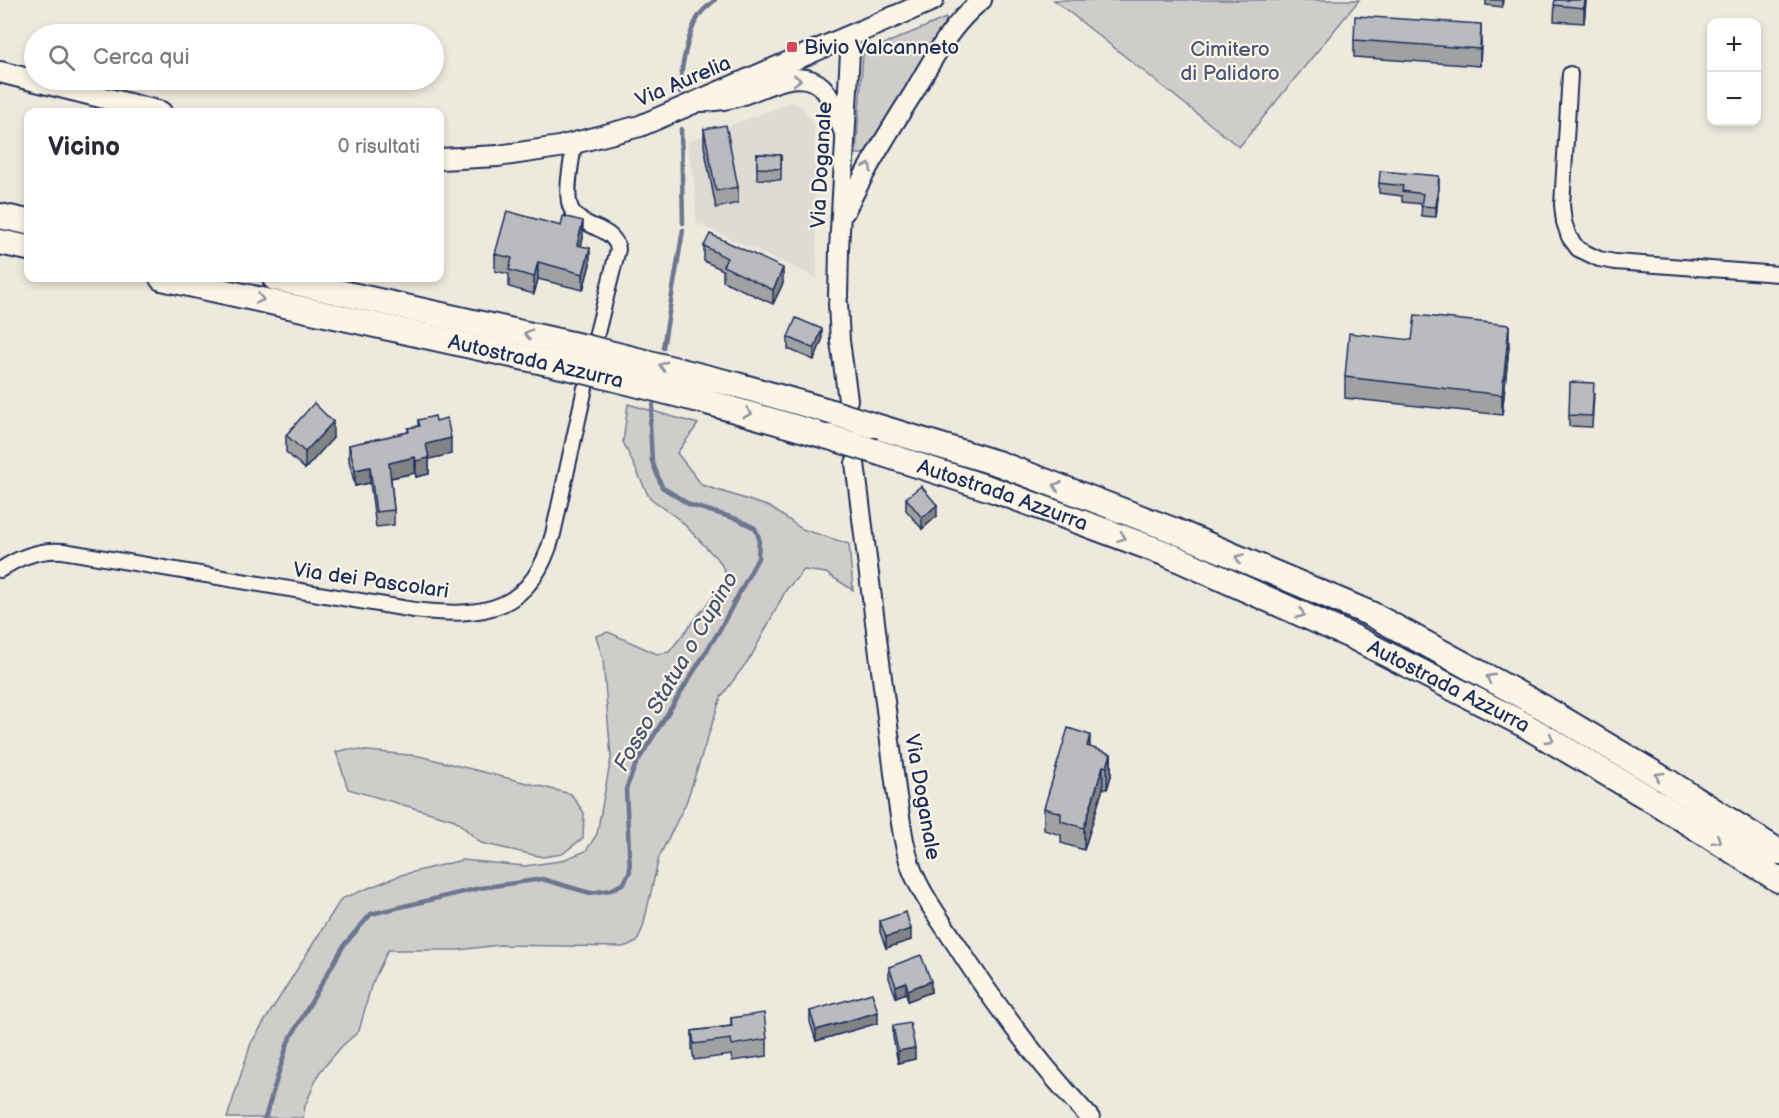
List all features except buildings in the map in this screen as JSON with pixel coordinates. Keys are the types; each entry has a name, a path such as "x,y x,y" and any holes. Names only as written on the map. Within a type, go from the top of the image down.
{"highway":[{"path":"0,216 24,221"},
{"path":"0,242 24,247"},
{"name":"Autostrada Azzurra","path":"183,282 596,362"},
{"name":"Autostrada Azzurra","path":"290,282 709,390 825,410 1000,464 1151,522 1371,615 1549,711 1667,781 1779,852"},
{"name":"Autostrada Azzurra","path":"709,390 829,436 865,457 997,491 1167,554 1355,638 1523,724 1657,803 1779,880"}],"main road":[{"name":"Via Aurelia","path":"444,159 506,155 574,144 657,119 933,0"},
{"path":"841,219 866,170 945,40 963,17 982,0"},
{"name":"Via Doganale","path":"848,400 840,341 838,300 851,35"},
{"path":"0,72 24,78"},
{"path":"700,102 742,96 784,80 811,81 820,86 826,94 845,138"},
{"path":"72,90 145,108"},
{"name":"Via Doganale","path":"865,457 896,789 912,869 926,897 988,993 1035,1056 1090,1118"}],"street":[{"path":"1569,74 1562,205 1566,229 1573,244 1591,256 1615,262 1779,274"},
{"name":"Via dei Pascolari","path":"0,570 29,555 45,551 63,551 414,610 466,613 498,607 512,600 526,587 547,554 596,362 618,249 614,238 609,233 583,221 572,210 568,194 574,144"}],"shaded area":[{"path":"793,102 802,107 814,125 817,278 696,223 695,188 687,142"}],"green space":[{"name":"Cimitero di Palidoro","path":"1054,0 1359,0 1239,147"},
{"path":"946,18 946,24 869,151 856,154 863,53"},
{"path":"628,404 698,424 677,453 702,485 770,507 802,529 849,544 853,590 826,573 804,570 786,590 752,655 721,697 686,803 659,857 643,927 637,942 623,947 500,945 458,950 388,950 371,986 359,1031 342,1046 319,1073 305,1106 303,1118 227,1118 251,1043 341,899 401,875 462,860 525,866 560,861 586,851 597,834 611,758 603,659 596,636 608,632 657,654 669,652 728,578 720,562 681,521 649,497 623,442"},
{"path":"348,749 419,756 571,794 584,813 583,838 562,854 543,857 481,843 455,820 348,789 336,752"}],"waterway":[{"name":"Fosso Statua o Cupino","path":"680,92 683,62 692,29 702,11 715,0"},
{"name":"Fosso Statua o Cupino","path":"681,129 683,223"},
{"name":"Fosso Statua o Cupino","path":"663,348 683,230"},
{"name":"Fosso Statua o Cupino","path":"265,1118 288,1042 344,945 371,914 480,888 542,879 590,893 611,890 624,883 630,871 626,789 636,764 719,631 758,558 759,538 755,528 737,519 690,505 662,487 652,461 650,424 653,405"}],"place":[{"name":"Bivio Valcanneto","path":"792,47"}]}
